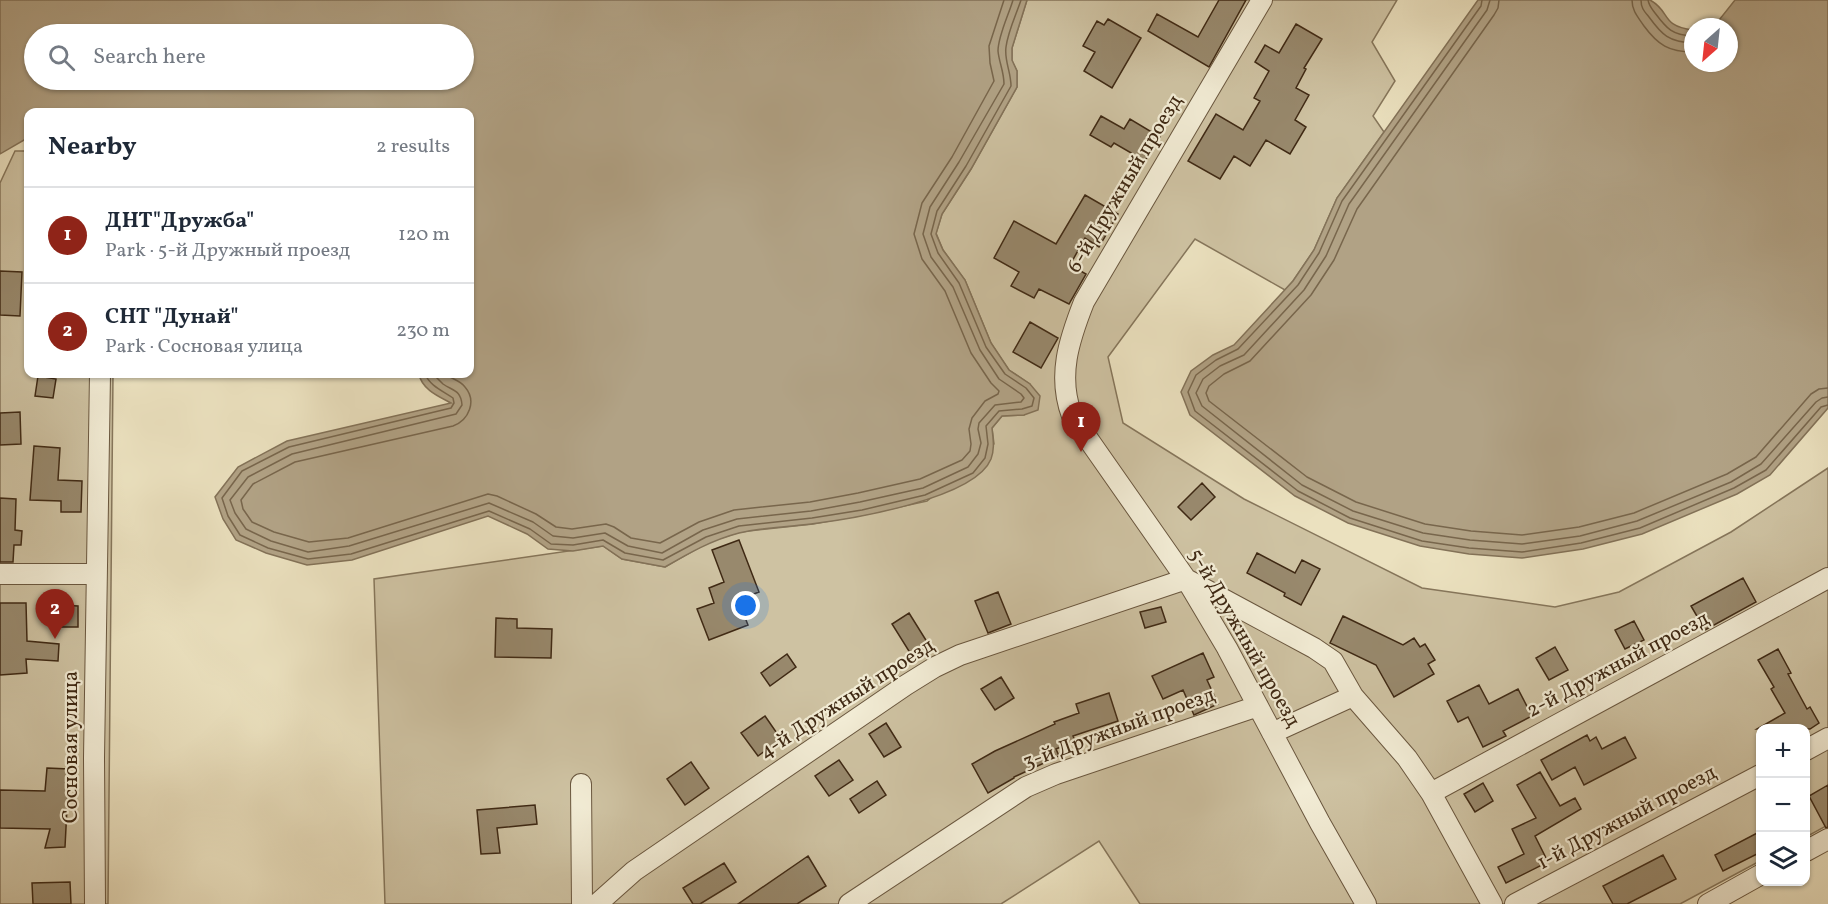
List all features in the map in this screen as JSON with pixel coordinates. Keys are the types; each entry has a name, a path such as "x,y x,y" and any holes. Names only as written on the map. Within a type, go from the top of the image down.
{"street":[{"name":"6-й Дружный проезд","path":"1068,403 1065,365 1069,343 1084,302 1262,0"},
{"name":"Сосновая улица","path":"95,904 94,758 100,378"},
{"name":"5-й Дружный проезд","path":"1068,403 1072,416 1083,433 1186,579 1227,648 1366,904"},
{"path":"0,574 96,574"},
{"name":"2-й Дружный проезд","path":"1431,794 1828,578"},
{"path":"1186,579 1323,653 1333,661 1353,696 1407,758 1431,794 1492,904"},
{"name":"4-й Дружный проезд","path":"597,904 644,864 935,667 960,655 1186,579"},
{"path":"1272,734 1353,696"},
{"name":"3-й Дружный проезд","path":"849,904 1026,787 1056,774 1258,706"},
{"path":"1810,748 1828,738"},
{"name":"1-й Дружный проезд","path":"1515,904 1756,778"},
{"path":"581,784 582,904"},
{"path":"1810,849 1828,839"},
{"path":"1708,904 1756,878"}],"shaded area":[{"path":"1027,0 1397,0 1372,42 1395,81 1373,116 1384,132 1337,198 1314,250 1285,290 1195,239 1108,357 1123,423 1244,499 1422,588 1555,607 1619,592 1731,532 1828,468 1828,825 1810,835 1810,724 1756,724 1756,863 1680,904 1140,904 1099,841 1001,904 385,904 374,579 603,546 622,559 665,567 709,542 740,532 813,524 927,501 994,444 992,428 1002,416 1024,415 1030,384 1009,370 991,343 965,280 943,250 936,233 942,214 971,169 1017,87 1017,71 1012,61 1012,48"},
{"path":"15,151 24,151 24,378 113,378 108,904 0,904 0,183"}],"water":[{"path":"0,0 1027,0 1012,48 1012,60 1017,71 1017,87 971,169 942,214 936,234 943,250 965,280 991,343 1009,370 1030,384 1040,396 1038,410 1024,415 1002,416 992,428 991,459 980,473 962,485 938,496 881,512 739,533 710,543 665,567 622,559 603,546 573,551 548,549 527,534 488,516 352,560 307,565 266,553 236,540 223,519 215,497 238,467 287,441 451,403 428,389 420,378 474,378 474,108 24,108 24,140 0,154"},
{"path":"1478,0 1650,0 1657,4 1670,22 1684,28 1684,72 1738,72 1738,18 1721,18 1735,0 1828,0 1828,408 1770,475 1737,494 1642,534 1583,549 1522,558 1469,554 1420,546 1348,523 1295,496 1190,415 1181,392 1191,371 1213,355 1234,345 1293,281 1314,250 1337,198"}],"building":[{"path":"1219,0 1246,0 1209,67 1148,31 1157,14 1198,37"},
{"path":"1108,19 1141,38 1112,88 1084,71 1095,52 1083,46 1097,21 1104,25"},
{"path":"1296,24 1322,39 1304,68 1306,69 1296,88 1309,95 1295,120 1306,127 1290,154 1266,140 1250,166 1234,156 1220,179 1188,161 1216,114 1243,130 1260,101 1254,98 1269,71 1255,62 1265,45 1279,53"},
{"path":"1101,116 1124,129 1130,119 1160,137 1145,161 1114,143 1111,147 1090,135"},
{"path":"1085,195 1118,214 1099,247 1085,238 1070,265 1086,274 1069,304 1039,289 1034,298 1011,286 1019,272 994,258 1014,221 1056,244"},
{"path":"0,271 22,272 20,316 0,315"},
{"path":"1030,322 1058,338 1041,368 1013,352"},
{"path":"38,378 56,379 53,398 35,396"},
{"path":"20,412 21,444 0,445 0,413"},
{"path":"34,446 60,448 58,480 82,481 81,512 61,512 61,501 30,500"},
{"path":"1202,483 1215,497 1191,520 1178,507"},
{"path":"0,498 16,499 15,530 22,531 21,545 14,545 13,562 0,562"},
{"path":"739,540 759,592 738,600 748,625 709,640 697,609 714,603 709,588 724,582 712,550"},
{"path":"1257,553 1295,573 1302,560 1320,569 1301,605 1284,596 1285,593 1247,573"},
{"path":"1743,578 1756,602 1705,630 1691,606"},
{"path":"998,592 1011,624 988,633 975,601"},
{"path":"0,603 26,603 27,641 59,644 58,661 26,659 27,673 0,675"},
{"path":"59,605 78,606 78,627 59,627"},
{"path":"1161,607 1166,622 1145,628 1140,612"},
{"path":"909,613 929,645 912,656 892,624"},
{"path":"1343,616 1403,645 1414,638 1420,647 1425,644 1435,660 1428,664 1434,674 1394,697 1376,665 1330,643"},
{"path":"496,618 517,619 517,628 552,629 551,658 495,657"},
{"path":"1634,621 1644,640 1625,649 1615,630"},
{"path":"1555,647 1568,670 1549,680 1536,658"},
{"path":"1778,649 1791,673 1788,674 1807,709 1810,707 1819,723 1810,729 1810,724 1766,724 1785,713 1771,689 1774,687 1758,660"},
{"path":"1203,653 1214,677 1207,680 1218,704 1194,715 1183,690 1163,699 1152,676"},
{"path":"787,654 796,667 770,686 761,673"},
{"path":"1001,677 1014,698 995,710 981,689"},
{"path":"1479,685 1489,704 1518,689 1532,716 1503,731 1506,736 1483,747 1468,717 1458,722 1447,701"},
{"path":"1109,693 1118,721 1073,736 1075,741 1056,749 1059,756 1014,777 988,793 972,764 1055,724 1054,722 1079,713 1076,704"},
{"path":"765,716 781,739 758,756 741,733"},
{"path":"886,723 901,747 884,757 869,734"},
{"path":"1587,735 1590,741 1596,737 1602,749 1625,737 1636,758 1584,785 1575,767 1552,780 1541,760"},
{"path":"839,760 853,780 829,796 815,776"},
{"path":"691,762 709,788 685,805 667,779"},
{"path":"47,768 69,769 65,847 45,848 50,829 0,828 0,790 45,791"},
{"path":"1540,772 1560,806 1575,798 1581,809 1535,836 1548,862 1506,883 1498,867 1524,854 1512,829 1536,818 1517,785"},
{"path":"877,781 886,795 859,813 850,799"},
{"path":"1483,783 1493,801 1475,812 1464,794"},
{"path":"1828,785 1828,827 1826,828 1810,795"},
{"path":"535,805 537,824 497,828 500,853 481,854 477,810"},
{"path":"1756,834 1756,854 1723,871 1715,855"},
{"path":"1663,855 1676,879 1627,904 1613,904 1603,886"},
{"path":"808,856 826,886 797,904 738,904"},
{"path":"724,863 736,882 700,904 693,904 683,888"},
{"path":"70,882 71,904 33,904 32,883"}],"place":[{"name":"ДНТ\"Дружба\"","path":"1081,452"},
{"name":"СНТ \"Дунай\"","path":"55,639"}]}
